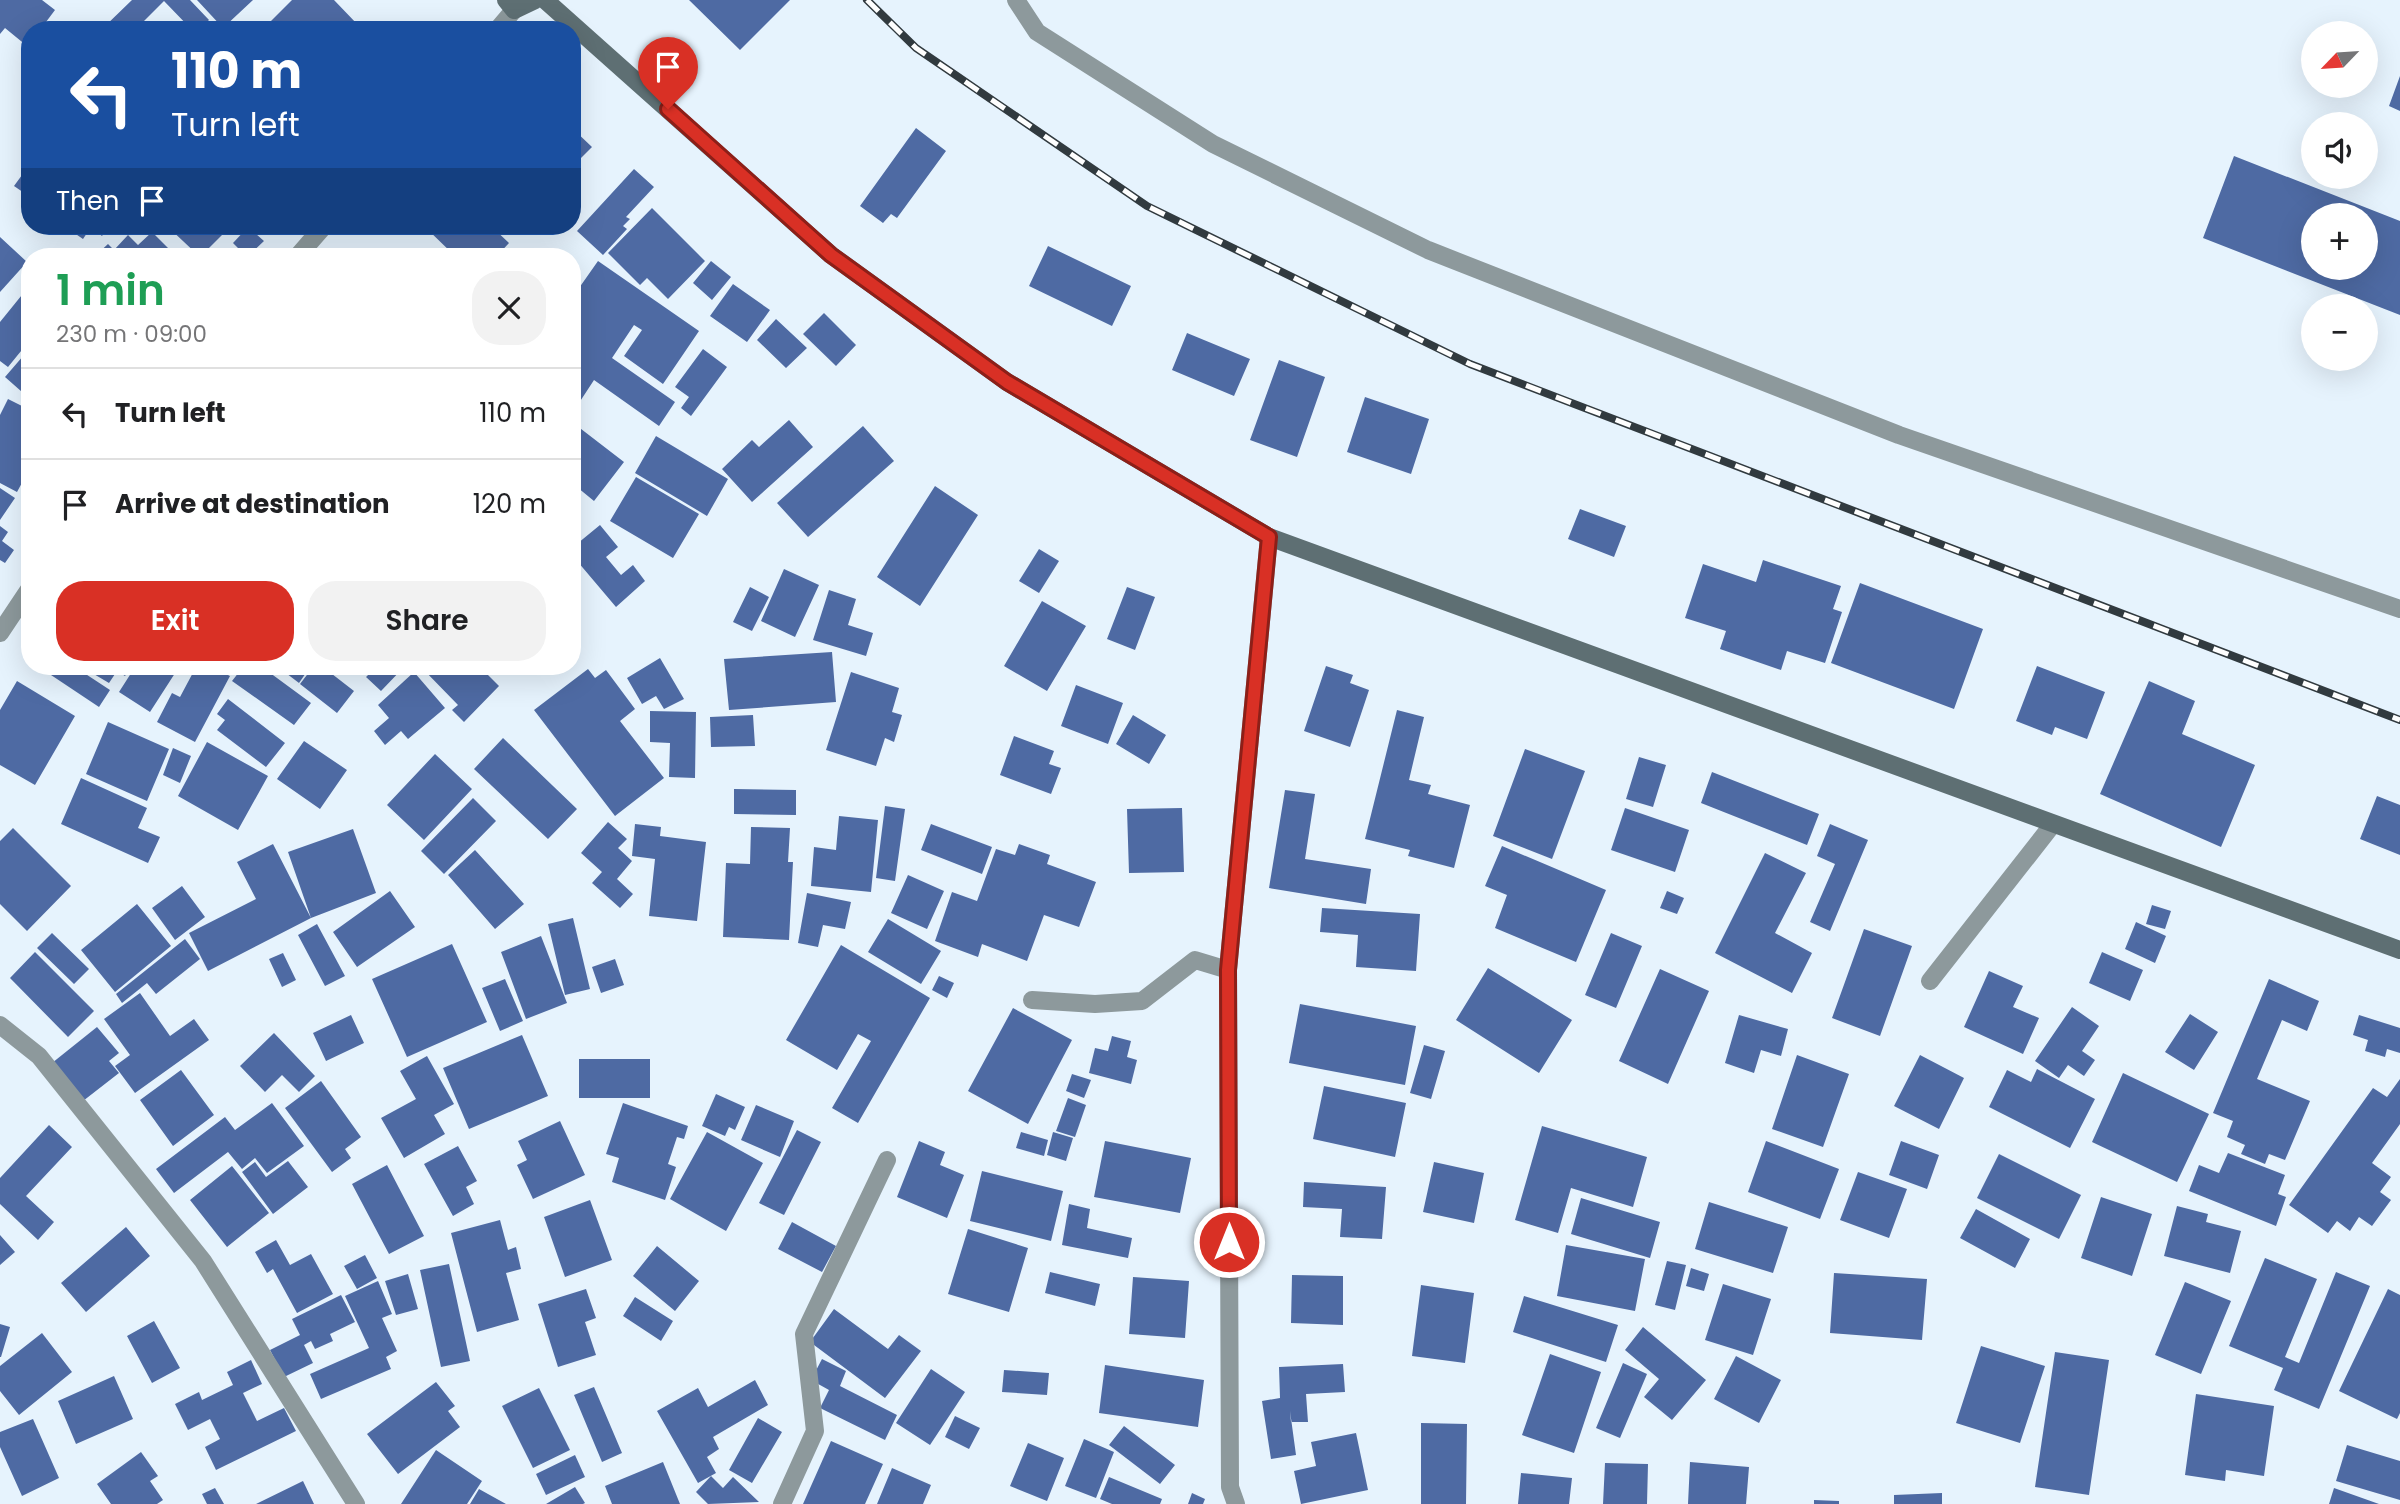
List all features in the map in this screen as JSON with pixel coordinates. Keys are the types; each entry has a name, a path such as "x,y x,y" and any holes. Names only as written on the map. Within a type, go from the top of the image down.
{"street":[{"path":"502,21 510,5 535,0"},
{"path":"545,0 569,21"},
{"path":"1016,0 1037,32 1213,144 1428,250 1899,435 2400,609"},
{"path":"581,32 831,255 1007,382 1269,537 2400,950"},
{"path":"1236,1504 1230,1487 1228,970 1269,537"},
{"path":"0,634 21,602"},
{"path":"1930,981 2053,824"},
{"path":"1032,1000 1095,1004 1142,1001 1195,960 1228,970"},
{"path":"0,1025 39,1056 203,1261 356,1504"},
{"path":"782,1504 815,1431 804,1334 887,1160"}],"building":[{"path":"0,0 42,0 55,10 47,21 21,21 21,41 5,28 0,34"},
{"path":"132,0 190,0 209,20 183,21 164,1 144,21 110,21"},
{"path":"197,0 253,0 230,21 216,21"},
{"path":"292,0 334,0 354,21 271,21"},
{"path":"689,0 790,0 740,50"},
{"path":"2400,76 2400,111 2389,106"},
{"path":"916,128 946,151 897,218 891,214 883,223 860,206"},
{"path":"581,137 592,147 581,158"},
{"path":"2234,156 2301,182 2301,189 2318,189 2354,203 2301,203 2301,276 2203,238"},
{"path":"634,169 654,187 626,217 630,219 623,226 627,229 603,255 581,235 581,227"},
{"path":"21,176 21,191 14,186"},
{"path":"652,208 705,261 668,299 647,278 640,285 608,253"},
{"path":"2378,212 2400,221 2400,315 2378,306 2378,294 2346,294 2310,280 2378,280"},
{"path":"128,235 138,245 149,235 155,235 168,248 116,248"},
{"path":"177,235 222,235 209,248 190,248"},
{"path":"240,235 257,235 264,241 257,248 238,248 233,243"},
{"path":"433,235 501,235 509,243 504,248 447,248"},
{"path":"0,237 21,256 21,269 0,292"},
{"path":"1048,246 1131,286 1112,326 1029,286"},
{"path":"598,261 699,331 663,384 624,356 642,330 634,325 612,358 675,402 659,426 594,380 581,400 581,285"},
{"path":"711,261 731,277 712,300 693,283"},
{"path":"733,284 770,310 747,342 710,316"},
{"path":"21,296 21,351 8,367 0,361 0,322"},
{"path":"824,313 856,345 836,366 803,334"},
{"path":"776,319 807,348 786,368 757,340"},
{"path":"1187,333 1250,359 1234,396 1172,370"},
{"path":"703,349 727,367 691,416 681,408 689,397 675,387"},
{"path":"21,358 21,391 5,377"},
{"path":"1279,360 1325,377 1297,457 1250,440"},
{"path":"1365,397 1429,419 1411,474 1347,452"},
{"path":"8,399 21,406 21,485 17,492 0,483 0,415"},
{"path":"789,420 813,447 752,502 722,469 752,440 759,447"},
{"path":"863,426 894,461 808,537 777,503"},
{"path":"581,429 624,462 594,501 581,490"},
{"path":"656,436 728,479 707,516 635,473"},
{"path":"636,477 699,514 673,558 610,521"},
{"path":"935,486 978,515 920,606 877,577"},
{"path":"0,488 15,498 0,520"},
{"path":"1580,509 1626,526 1614,557 1568,539"},
{"path":"600,525 618,547 606,557 621,575 633,565 645,581 616,607 581,566 581,541"},
{"path":"0,526 8,532 2,541 14,550 5,563 0,560"},
{"path":"1039,549 1059,561 1039,593 1019,581"},
{"path":"1763,560 1841,586 1833,609 1842,612 1825,663 1787,651 1781,670 1720,649 1726,631 1685,618 1703,564 1756,582"},
{"path":"784,569 819,585 795,637 761,621"},
{"path":"1860,583 1983,629 1954,709 1831,663"},
{"path":"750,587 769,597 752,631 733,622"},
{"path":"1127,587 1155,597 1135,650 1107,639"},
{"path":"829,590 856,599 848,625 873,633 866,656 813,640"},
{"path":"1042,601 1086,626 1047,691 1004,666"},
{"path":"832,652 836,702 729,710 724,659"},
{"path":"660,658 684,699 664,709 656,696 642,704 627,678"},
{"path":"1326,666 1353,675 1350,683 1369,690 1350,747 1304,731"},
{"path":"2037,666 2105,692 2087,739 2055,727 2052,735 2016,721"},
{"path":"588,669 595,678 606,670 635,709 620,721 664,778 615,816 534,710"},
{"path":"851,672 899,688 892,712 902,715 894,742 885,738 876,766 826,750"},
{"path":"51,675 87,675 110,690 99,707"},
{"path":"95,675 114,675 109,683"},
{"path":"130,675 174,675 150,712 119,692"},
{"path":"192,675 230,676 195,742 157,722 172,693 180,697"},
{"path":"237,675 273,675 311,703 294,725 232,681"},
{"path":"288,675 304,675 299,683"},
{"path":"307,675 333,675 354,691 337,713 300,684"},
{"path":"368,675 396,675 381,691 366,677"},
{"path":"411,675 417,675 445,708 408,739 401,731 385,745 374,731 389,718 378,705"},
{"path":"429,675 488,675 499,686 464,722 452,710 458,705"},
{"path":"17,681 75,716 35,785 0,765 0,710"},
{"path":"2149,681 2195,701 2182,734 2255,765 2221,847 2100,794"},
{"path":"1076,685 1123,703 1108,744 1061,726"},
{"path":"228,699 285,743 266,767 217,730 225,720 217,714"},
{"path":"1397,710 1424,717 1409,780 1431,785 1428,794 1470,805 1454,868 1408,856 1410,850 1365,839"},
{"path":"650,711 696,712 695,778 669,777 670,743 650,742"},
{"path":"753,715 755,746 711,747 710,717"},
{"path":"1133,715 1166,735 1149,764 1116,744"},
{"path":"108,722 169,749 147,801 86,774"},
{"path":"1014,736 1054,751 1049,764 1061,768 1051,794 1000,775"},
{"path":"503,738 577,809 548,839 474,769"},
{"path":"304,741 347,770 320,809 277,779"},
{"path":"207,742 268,776 238,830 178,796"},
{"path":"173,748 191,756 180,783 163,775"},
{"path":"1525,749 1585,771 1552,859 1493,836"},
{"path":"435,754 472,789 424,840 387,805"},
{"path":"1639,757 1666,765 1653,807 1626,799"},
{"path":"1712,772 1819,814 1807,845 1701,803"},
{"path":"81,778 147,808 138,828 160,837 148,863 61,824"},
{"path":"734,789 796,790 796,815 734,814"},
{"path":"1285,790 1315,794 1305,859 1371,869 1366,904 1269,888"},
{"path":"2377,796 2400,805 2400,855 2360,839"},
{"path":"473,798 496,821 444,874 421,851"},
{"path":"885,806 905,809 895,881 876,878"},
{"path":"1182,808 1184,872 1129,873 1127,809"},
{"path":"1625,808 1689,830 1675,872 1611,850"},
{"path":"839,816 878,820 871,892 811,886 814,847 836,850"},
{"path":"608,822 627,839 618,848 632,861 617,879 633,894 620,908 592,883 602,872 581,853"},
{"path":"635,824 661,827 660,836 706,842 697,921 649,916 655,859 632,856"},
{"path":"931,824 992,847 982,874 921,850"},
{"path":"1830,824 1868,840 1830,931 1810,922 1835,864 1817,856"},
{"path":"751,827 790,828 788,862 793,862 789,940 723,937 726,863 750,864"},
{"path":"13,828 71,886 27,931 0,904 0,841"},
{"path":"353,829 376,893 311,918 288,852"},
{"path":"273,844 311,918 208,971 189,933 256,899 237,862"},
{"path":"1019,844 1050,855 1047,864 1096,882 1079,927 1044,915 1027,961 982,944 978,957 935,941 952,892 977,901 996,849 1015,855"},
{"path":"1502,846 1606,890 1576,962 1495,928 1507,895 1485,886"},
{"path":"475,850 524,904 495,929 448,875"},
{"path":"1765,853 1806,873 1775,933 1812,953 1792,993 1715,953"},
{"path":"908,875 944,891 927,929 891,913"},
{"path":"182,886 205,917 175,940 152,908"},
{"path":"390,891 415,927 357,967 333,932"},
{"path":"1667,891 1684,898 1677,914 1660,908"},
{"path":"807,893 851,902 845,929 823,925 818,947 798,943"},
{"path":"137,904 171,946 115,992 81,950"},
{"path":"2152,905 2171,911 2165,929 2146,924"},
{"path":"1322,908 1420,914 1416,971 1356,967 1358,935 1320,932"},
{"path":"573,918 590,989 565,995 548,924"},
{"path":"888,919 941,951 921,984 868,952"},
{"path":"2136,922 2166,936 2155,963 2125,949"},
{"path":"317,924 345,976 325,986 298,935"},
{"path":"1864,929 1912,946 1880,1036 1832,1018"},
{"path":"52,933 89,969 74,984 37,948"},
{"path":"1611,933 1642,946 1616,1008 1585,995"},
{"path":"541,936 567,1003 526,1019 501,952"},
{"path":"185,939 200,959 156,994 147,983 122,1003 116,994"},
{"path":"452,944 487,1022 407,1057 372,979"},
{"path":"841,945 930,998 858,1123 832,1108 871,1041 858,1034 837,1070 786,1040"},
{"path":"35,952 94,1011 68,1037 10,978"},
{"path":"2102,952 2143,970 2130,1001 2089,983"},
{"path":"283,953 296,980 282,987 269,959"},
{"path":"615,959 624,985 601,993 592,967"},
{"path":"1488,968 1572,1020 1539,1073 1456,1020"},
{"path":"1660,969 1709,991 1668,1084 1619,1061"},
{"path":"1989,971 2023,986 2013,1007 2039,1018 2023,1054 1964,1027"},
{"path":"939,976 954,983 947,998 932,990"},
{"path":"505,979 523,1021 500,1031 482,988"},
{"path":"2269,979 2319,1001 2307,1031 2282,1020 2257,1079 2310,1101 2285,1160 2269,1154 2265,1164 2241,1154 2245,1145 2227,1137 2233,1121 2213,1113"},
{"path":"140,993 170,1036 194,1019 209,1040 135,1093 115,1066 130,1055 104,1019"},
{"path":"1300,1004 1416,1026 1405,1085 1289,1063"},
{"path":"2072,1007 2099,1026 2082,1051 2095,1060 2084,1076 2068,1065 2059,1078 2035,1061"},
{"path":"1013,1008 1072,1040 1028,1124 968,1091"},
{"path":"2190,1014 2218,1032 2194,1070 2165,1052"},
{"path":"351,1015 364,1043 326,1061 313,1033"},
{"path":"1739,1015 1788,1029 1781,1056 1761,1050 1754,1073 1725,1063"},
{"path":"2359,1015 2400,1028 2400,1053 2387,1049 2385,1057 2365,1051 2368,1040 2353,1035"},
{"path":"97,1027 119,1053 109,1061 119,1073 83,1101 52,1063"},
{"path":"274,1033 315,1076 299,1092 282,1075 265,1092 240,1066"},
{"path":"522,1035 548,1096 469,1129 443,1068"},
{"path":"1112,1036 1131,1041 1127,1057 1137,1060 1131,1084 1089,1073 1095,1048 1108,1051"},
{"path":"1424,1045 1445,1051 1431,1099 1410,1093"},
{"path":"1797,1055 1849,1074 1823,1147 1772,1129"},
{"path":"1920,1055 1964,1078 1939,1129 1894,1106"},
{"path":"427,1056 454,1104 434,1115 445,1134 404,1158 381,1118 416,1099 400,1071"},
{"path":"579,1059 650,1059 650,1098 579,1098"},
{"path":"2037,1069 2095,1099 2070,1148 1989,1107 2007,1070 2031,1082"},
{"path":"181,1070 214,1115 173,1146 140,1100"},
{"path":"2123,1073 2209,1114 2177,1182 2092,1142"},
{"path":"1072,1074 1091,1080 1084,1098 1066,1091"},
{"path":"2400,1079 2400,1124 2372,1163 2391,1177 2380,1192 2391,1200 2372,1226 2359,1217 2350,1231 2337,1221 2328,1233 2289,1205 2373,1088 2387,1097"},
{"path":"321,1081 361,1137 345,1149 351,1158 332,1172 285,1108"},
{"path":"1324,1086 1406,1103 1395,1157 1313,1139"},
{"path":"716,1094 745,1107 735,1130 729,1127 725,1136 702,1126"},
{"path":"1068,1098 1086,1105 1075,1137 1056,1131"},
{"path":"272,1103 304,1146 267,1173 255,1158 242,1169 228,1152 174,1193 156,1169 225,1117 235,1130"},
{"path":"623,1103 688,1126 684,1139 677,1137 668,1164 676,1167 665,1200 612,1182 619,1158 606,1154"},
{"path":"756,1105 794,1121 780,1157 741,1140"},
{"path":"560,1121 585,1175 533,1199 517,1165 527,1160 518,1141"},
{"path":"49,1125 72,1147 26,1196 54,1222 38,1240 0,1204 0,1178"},
{"path":"1542,1126 1647,1157 1633,1207 1571,1188 1558,1233 1515,1220"},
{"path":"797,1130 821,1142 784,1215 759,1203"},
{"path":"707,1132 763,1163 726,1231 670,1199"},
{"path":"1021,1132 1048,1140 1044,1156 1016,1148"},
{"path":"1053,1132 1073,1138 1066,1161 1047,1155"},
{"path":"919,1141 945,1152 940,1165 964,1175 947,1218 897,1197"},
{"path":"1105,1141 1191,1158 1180,1213 1094,1197"},
{"path":"1766,1141 1839,1169 1820,1219 1748,1192"},
{"path":"1901,1141 1939,1155 1927,1189 1889,1175"},
{"path":"458,1146 477,1181 466,1187 474,1204 453,1216 424,1164"},
{"path":"2228,1153 2285,1175 2278,1194 2286,1197 2276,1226 2189,1191 2199,1165 2219,1173"},
{"path":"1999,1154 2081,1195 2059,1239 1977,1198"},
{"path":"288,1161 308,1187 273,1214 242,1172 255,1162 266,1177"},
{"path":"1434,1162 1484,1173 1474,1223 1423,1212"},
{"path":"387,1165 424,1236 389,1254 352,1184"},
{"path":"232,1166 269,1213 227,1247 190,1200"},
{"path":"982,1171 1063,1191 1051,1241 970,1221"},
{"path":"1858,1172 1907,1189 1889,1238 1840,1220"},
{"path":"1304,1182 1386,1187 1382,1239 1340,1237 1342,1209 1303,1207"},
{"path":"2101,1197 2152,1214 2132,1276 2081,1258"},
{"path":"1581,1198 1660,1222 1650,1258 1571,1234"},
{"path":"590,1200 612,1260 565,1277 544,1217"},
{"path":"1709,1202 1788,1227 1773,1273 1695,1249"},
{"path":"1069,1204 1090,1209 1087,1228 1132,1238 1128,1258 1062,1245"},
{"path":"2177,1206 2208,1214 2206,1222 2241,1231 2230,1273 2164,1256"},
{"path":"1976,1209 2030,1239 2015,1268 1960,1238"},
{"path":"500,1220 508,1250 516,1247 521,1269 506,1273 519,1320 477,1332 451,1233"},
{"path":"792,1222 836,1246 822,1272 778,1249"},
{"path":"126,1227 150,1256 86,1312 61,1283"},
{"path":"968,1229 1028,1248 1009,1312 948,1294"},
{"path":"0,1235 15,1252 0,1265"},
{"path":"276,1240 290,1265 311,1254 333,1294 297,1313 273,1269 267,1273 255,1252"},
{"path":"1566,1245 1645,1259 1635,1311 1557,1296"},
{"path":"657,1246 699,1281 675,1311 633,1276"},
{"path":"365,1255 377,1278 357,1289 344,1266"},
{"path":"2265,1258 2317,1279 2285,1357 2299,1363 2336,1272 2370,1286 2319,1409 2274,1390 2283,1368 2229,1346"},
{"path":"1667,1261 1686,1265 1675,1310 1655,1305"},
{"path":"449,1264 470,1361 441,1367 420,1270"},
{"path":"1691,1268 1709,1274 1704,1291 1686,1286"},
{"path":"1050,1272 1100,1284 1095,1306 1045,1293"},
{"path":"1834,1273 1927,1279 1922,1340 1830,1333"},
{"path":"408,1274 418,1309 396,1315 385,1281"},
{"path":"1292,1275 1343,1276 1343,1325 1291,1323"},
{"path":"1133,1277 1189,1281 1185,1338 1129,1334"},
{"path":"378,1281 392,1314 382,1318 397,1351 386,1357 391,1369 321,1399 310,1374 369,1348 345,1296"},
{"path":"2185,1282 2231,1301 2201,1374 2155,1355"},
{"path":"1723,1284 1771,1299 1753,1355 1705,1340"},
{"path":"1421,1285 1474,1293 1465,1363 1412,1356"},
{"path":"586,1289 596,1318 585,1322 596,1355 558,1367 538,1304"},
{"path":"2388,1289 2400,1295 2400,1413 2397,1419 2339,1391"},
{"path":"341,1295 355,1322 330,1334 333,1341 315,1349 311,1341 304,1345 313,1363 284,1377 270,1350 300,1335 292,1319"},
{"path":"1524,1296 1618,1325 1606,1362 1513,1332"},
{"path":"635,1297 673,1321 661,1341 623,1316"},
{"path":"834,1309 888,1349 899,1335 921,1351 885,1398 810,1342"},
{"path":"154,1321 180,1368 152,1383 127,1336"},
{"path":"0,1324 10,1327 1,1357 0,1357"},
{"path":"1643,1327 1706,1380 1672,1420 1644,1397 1659,1379 1625,1350"},
{"path":"42,1333 72,1372 19,1415 0,1391 0,1366"},
{"path":"1981,1346 2045,1366 2020,1443 1956,1423"},
{"path":"2055,1352 2109,1360 2089,1495 2035,1487"},
{"path":"1550,1354 1601,1372 1574,1453 1522,1435"},
{"path":"1736,1356 1781,1380 1759,1423 1714,1399"},
{"path":"822,1359 846,1371 840,1386 897,1415 885,1440 820,1408 829,1390 811,1380"},
{"path":"251,1360 262,1384 243,1393 257,1421 284,1408 296,1431 216,1470 205,1447 220,1439 210,1419 188,1430 175,1404 199,1392 202,1400 233,1385 227,1372"},
{"path":"1623,1363 1647,1374 1620,1438 1596,1428"},
{"path":"1343,1364 1345,1392 1306,1394 1308,1422 1292,1422 1296,1455 1271,1459 1262,1401 1280,1398 1279,1367"},
{"path":"1105,1365 1204,1380 1198,1427 1099,1413"},
{"path":"931,1369 965,1392 930,1445 896,1423"},
{"path":"1004,1370 1049,1373 1047,1395 1002,1392"},
{"path":"114,1376 133,1419 76,1444 58,1401"},
{"path":"755,1380 768,1405 713,1437 719,1449 707,1457 716,1473 698,1483 657,1411 698,1388 708,1407"},
{"path":"436,1382 455,1406 448,1411 460,1427 398,1474 367,1434"},
{"path":"594,1387 622,1453 602,1462 574,1395"},
{"path":"539,1388 570,1450 533,1468 502,1406"},
{"path":"2196,1394 2274,1406 2264,1476 2226,1470 2225,1481 2185,1475"},
{"path":"955,1416 980,1428 969,1449 945,1437"},
{"path":"758,1418 782,1432 752,1483 729,1470"},
{"path":"33,1419 59,1478 22,1496 0,1447 0,1432"},
{"path":"1421,1423 1467,1424 1466,1504 1421,1504"},
{"path":"1124,1426 1175,1465 1160,1484 1109,1445"},
{"path":"1356,1433 1368,1490 1301,1504 1294,1471 1316,1466 1311,1442"},
{"path":"1084,1439 1114,1452 1096,1498 1065,1486"},
{"path":"831,1441 883,1464 865,1504 803,1504"},
{"path":"1028,1443 1064,1458 1047,1501 1010,1486"},
{"path":"2347,1445 2400,1461 2400,1500 2336,1481"},
{"path":"436,1450 482,1481 467,1504 401,1504"},
{"path":"141,1452 158,1476 150,1481 163,1500 157,1504 111,1504 97,1484"},
{"path":"575,1455 585,1477 546,1495 536,1474"},
{"path":"663,1462 680,1504 612,1504 605,1486"},
{"path":"1690,1462 1749,1467 1746,1504 1688,1504"},
{"path":"1605,1463 1648,1464 1647,1504 1603,1504"},
{"path":"892,1468 931,1485 923,1504 877,1504"},
{"path":"1521,1473 1572,1478 1569,1504 1518,1504"},
{"path":"711,1476 723,1488 733,1477 759,1502 708,1504 696,1492"},
{"path":"1109,1477 1162,1499 1160,1504 1112,1504 1100,1499"},
{"path":"303,1481 314,1504 256,1504"},
{"path":"575,1487 585,1503 546,1504"},
{"path":"215,1488 224,1504 207,1504 202,1494"},
{"path":"2334,1488 2379,1504 2329,1504"},
{"path":"479,1489 506,1504 470,1504"},
{"path":"1192,1493 1205,1499 1203,1504 1188,1504"},
{"path":"1942,1493 1942,1504 1894,1504 1894,1495"},
{"path":"1814,1500 1839,1501 1839,1504 1814,1504"}],"railway":[{"path":"867,0 916,48 1147,206 1470,364 2400,720"}],"route":[{"path":"668,109 831,255 1007,382 1269,537 1228,970 1229,1242"}]}
